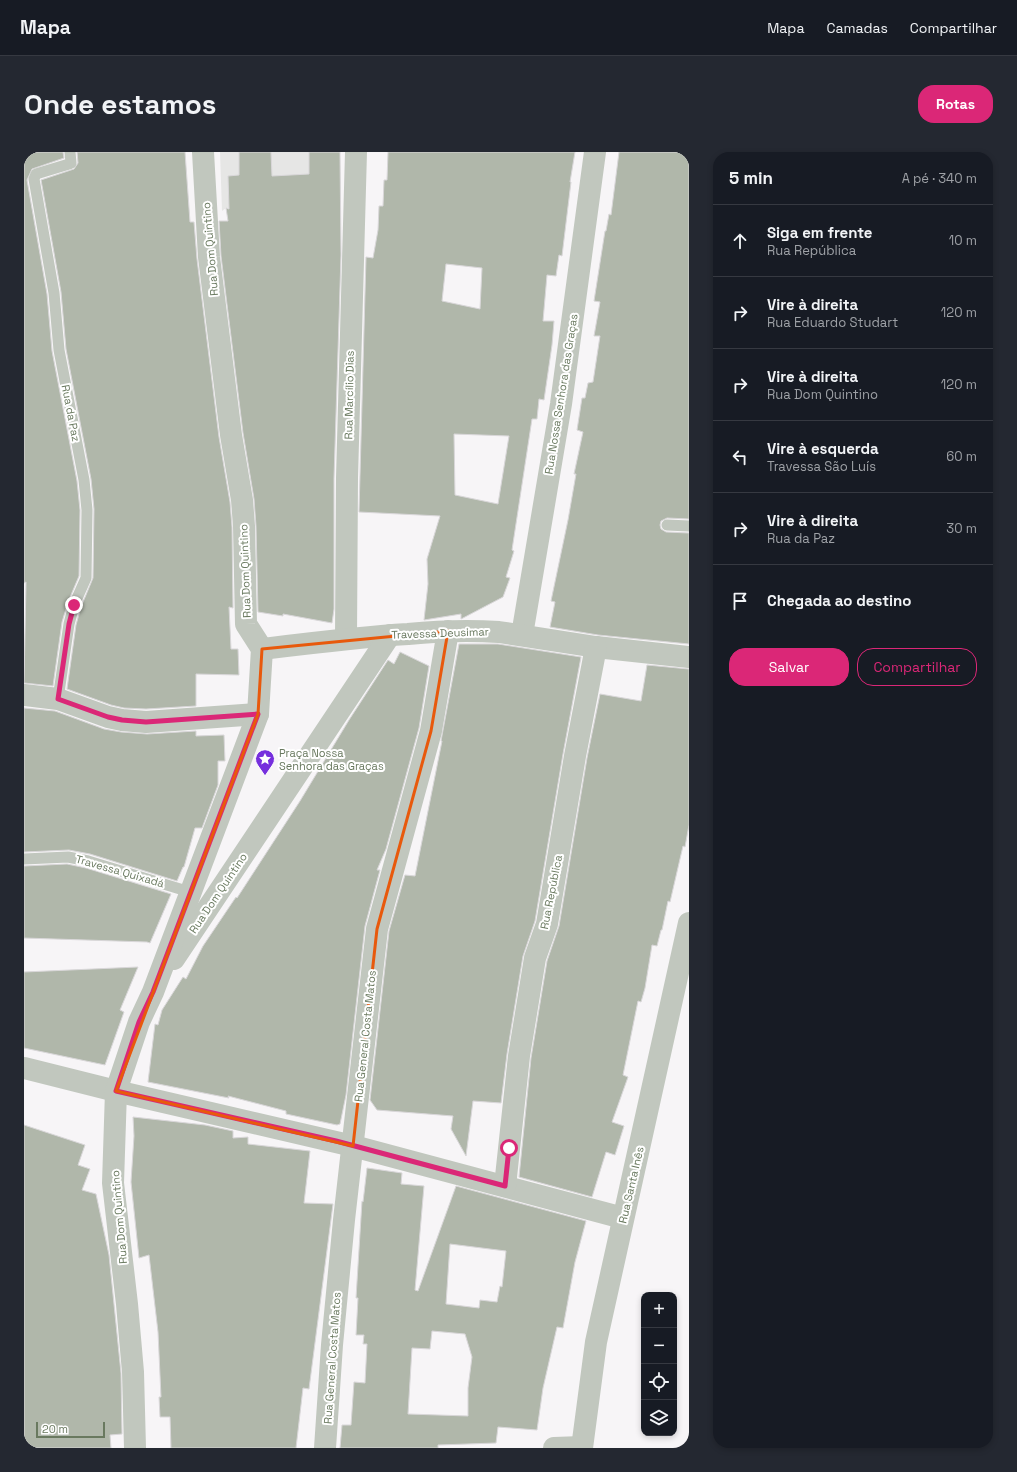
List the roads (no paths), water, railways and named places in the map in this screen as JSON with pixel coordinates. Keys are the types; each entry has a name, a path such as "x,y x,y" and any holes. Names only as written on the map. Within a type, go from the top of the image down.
{"street":[{"name":"Rua Dom Quintino","path":"135,1448 133,1372 127,1304 113,1184 116,1091 139,1022 153,992 258,714 262,648 246,624 242,507 231,436 209,257 203,152"},
{"name":"Rua Marcílio Dias","path":"346,638 347,478 356,152"},
{"name":"Rua Nossa Senhora das Graças","path":"522,635 561,404 595,152"},
{"name":"Travessa Deusimar","path":"262,648 346,638 448,631 485,631 522,635 596,647 689,657"},
{"name":"Rua General Costa Matos","path":"325,1448 332,1345 344,1220 377,929 431,731 448,631"},
{"name":"Rua Dom Quintino","path":"153,992 390,635"},
{"name":"Rua República","path":"505,1186 518,1063 535,958 547,924 575,756 596,647"},
{"path":"24,695 58,699 108,717 130,721 146,722 258,714"},
{"name":"Rua Santa Inês","path":"582,1447 596,1342 689,923"},
{"path":"24,1068 353,1146 623,1218"},
{"path":"554,1448 582,1447"}],"lane":[{"name":"Rua da Paz","path":"58,699 69,624 74,605 86,578 87,510 84,480 59,350 54,293 34,179 36,174 71,163 70,152"},
{"path":"667,525 689,526"},
{"name":"Travessa Quixadá","path":"24,859 68,856 190,892"}],"place":[{"name":"Praça Nossa Senhora das Graças","path":"265,776"}]}
